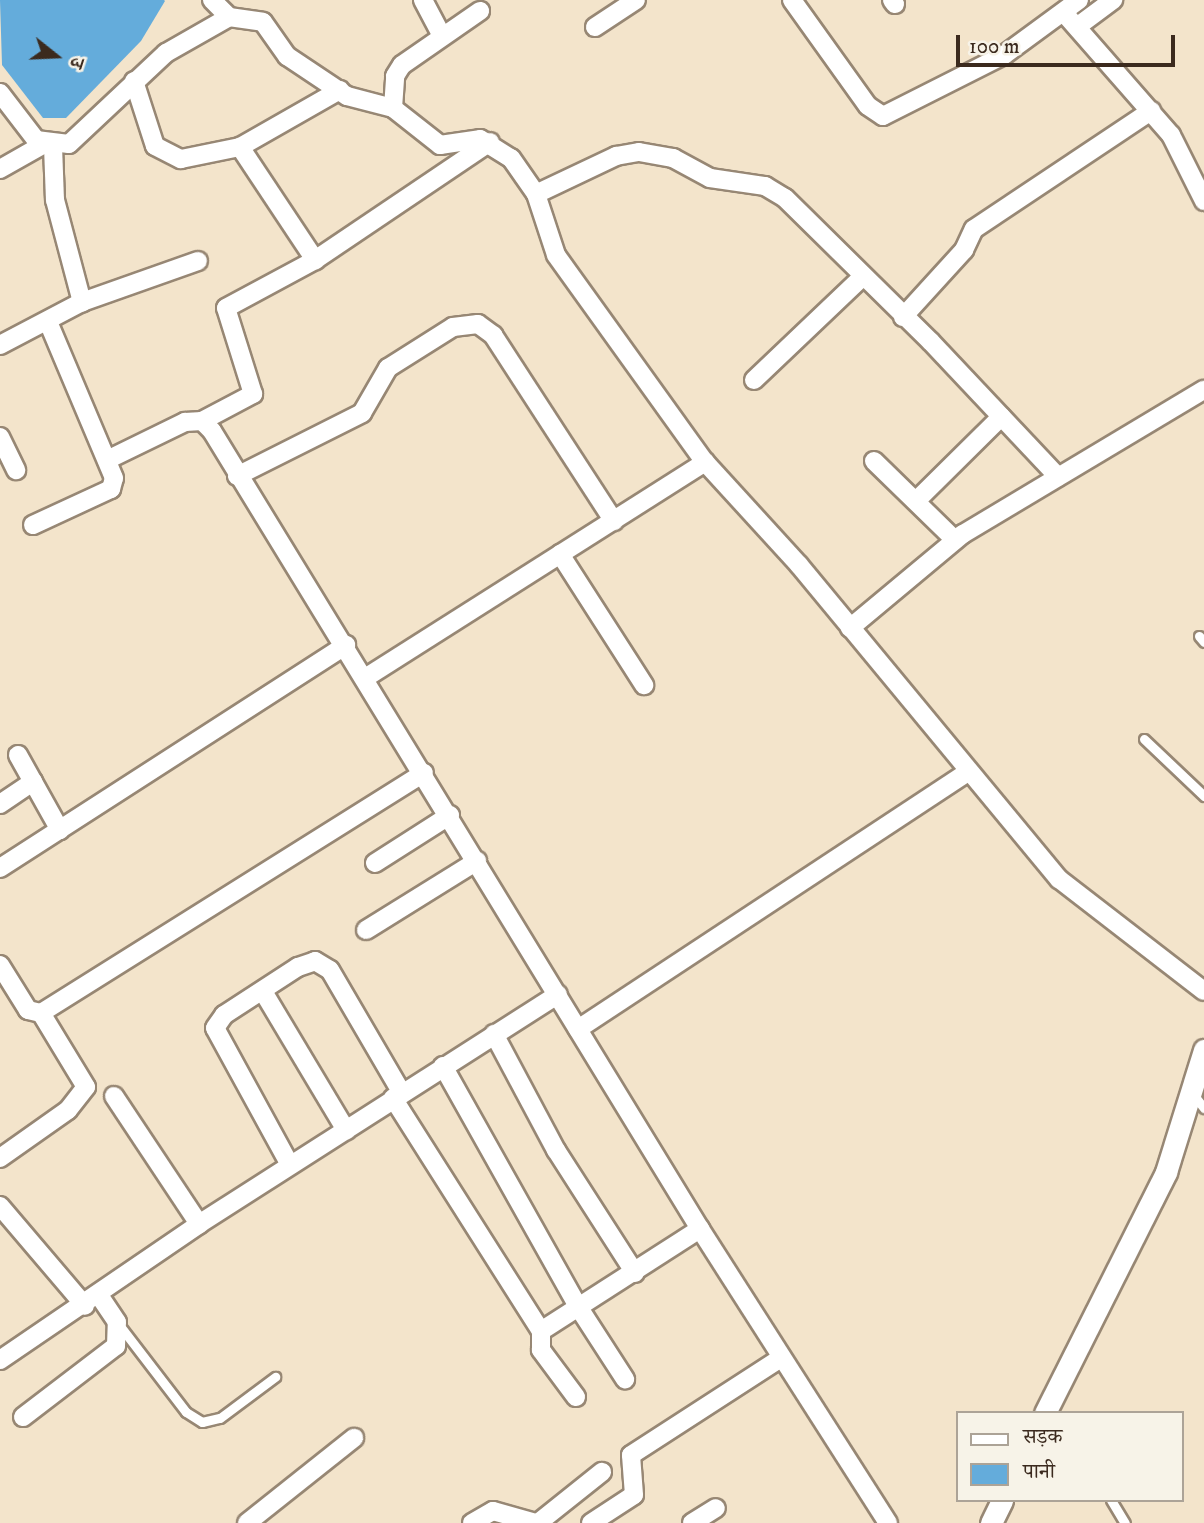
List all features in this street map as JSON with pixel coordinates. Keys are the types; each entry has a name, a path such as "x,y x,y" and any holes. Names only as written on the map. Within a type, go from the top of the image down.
{"street":[{"path":"212,0 229,17"},
{"path":"423,0 442,36"},
{"path":"595,27 636,0"},
{"path":"792,0 868,106 883,116 952,84 1113,0"},
{"path":"1072,20 1079,0"},
{"path":"393,108 395,76 402,65 480,11"},
{"path":"0,169 48,145 76,138 166,53 229,17 259,19 287,56 340,90 393,108 440,145 490,142"},
{"path":"1072,20 1151,111 1180,149 1204,201"},
{"path":"134,81 160,151 198,159 240,148 340,90"},
{"path":"0,93 48,145 55,200 82,302"},
{"path":"903,317 964,250 974,229 1151,111"},
{"path":"490,142 536,194 556,255 705,463 850,628 1059,878 1204,991"},
{"path":"107,460 185,422 202,421 253,394 226,308 315,260 490,142"},
{"path":"240,148 315,260"},
{"path":"536,194 616,156 656,152 698,174 765,186 785,198 1058,477"},
{"path":"0,345 82,302 198,261"},
{"path":"754,380 861,278"},
{"path":"33,525 110,489 107,460 48,322"},
{"path":"237,476 362,413 388,368 453,327 478,324 493,335 614,521"},
{"path":"850,628 956,540 1204,390"},
{"path":"916,501 1001,417"},
{"path":"202,421 346,645 700,1229 888,1523"},
{"path":"0,437 16,470"},
{"path":"874,461 956,540"},
{"path":"365,678 705,463"},
{"path":"560,554 644,685"},
{"path":"0,868 346,645"},
{"path":"18,755 60,830"},
{"path":"0,965 28,1010 41,1013 424,772"},
{"path":"578,1029 968,772"},
{"path":"0,804 33,782"},
{"path":"375,863 450,815"},
{"path":"366,930 477,861"},
{"path":"290,1165 215,1028 224,1015 264,993 306,961 321,962 397,1095 541,1331 541,1350 576,1397"},
{"path":"264,993 346,1130"},
{"path":"0,1360 93,1301 199,1224 397,1095 558,995"},
{"path":"0,1158 68,1110 86,1087 41,1013"},
{"path":"494,1034 556,1150 635,1273"},
{"path":"1049,1410 1199,1101 1204,1050"},
{"path":"443,1066 579,1308 625,1379"},
{"path":"114,1096 199,1224"},
{"path":"0,1206 117,1322 120,1337 110,1355 23,1416"},
{"path":"541,1331 700,1229"},
{"path":"591,1523 634,1495 626,1462 631,1455 781,1358"},
{"path":"247,1523 354,1438"},
{"path":"472,1523 493,1511 537,1523 602,1472"},
{"path":"991,1523 1001,1502"},
{"path":"692,1523 716,1508"}],"lane":[{"path":"1144,740 1204,796"},
{"path":"117,1322 186,1412 202,1422 220,1418 275,1377"},
{"path":"1112,1502 1125,1523"}],"water":[{"path":"0,0 165,1 141,41 66,118 43,118 2,65"}]}
